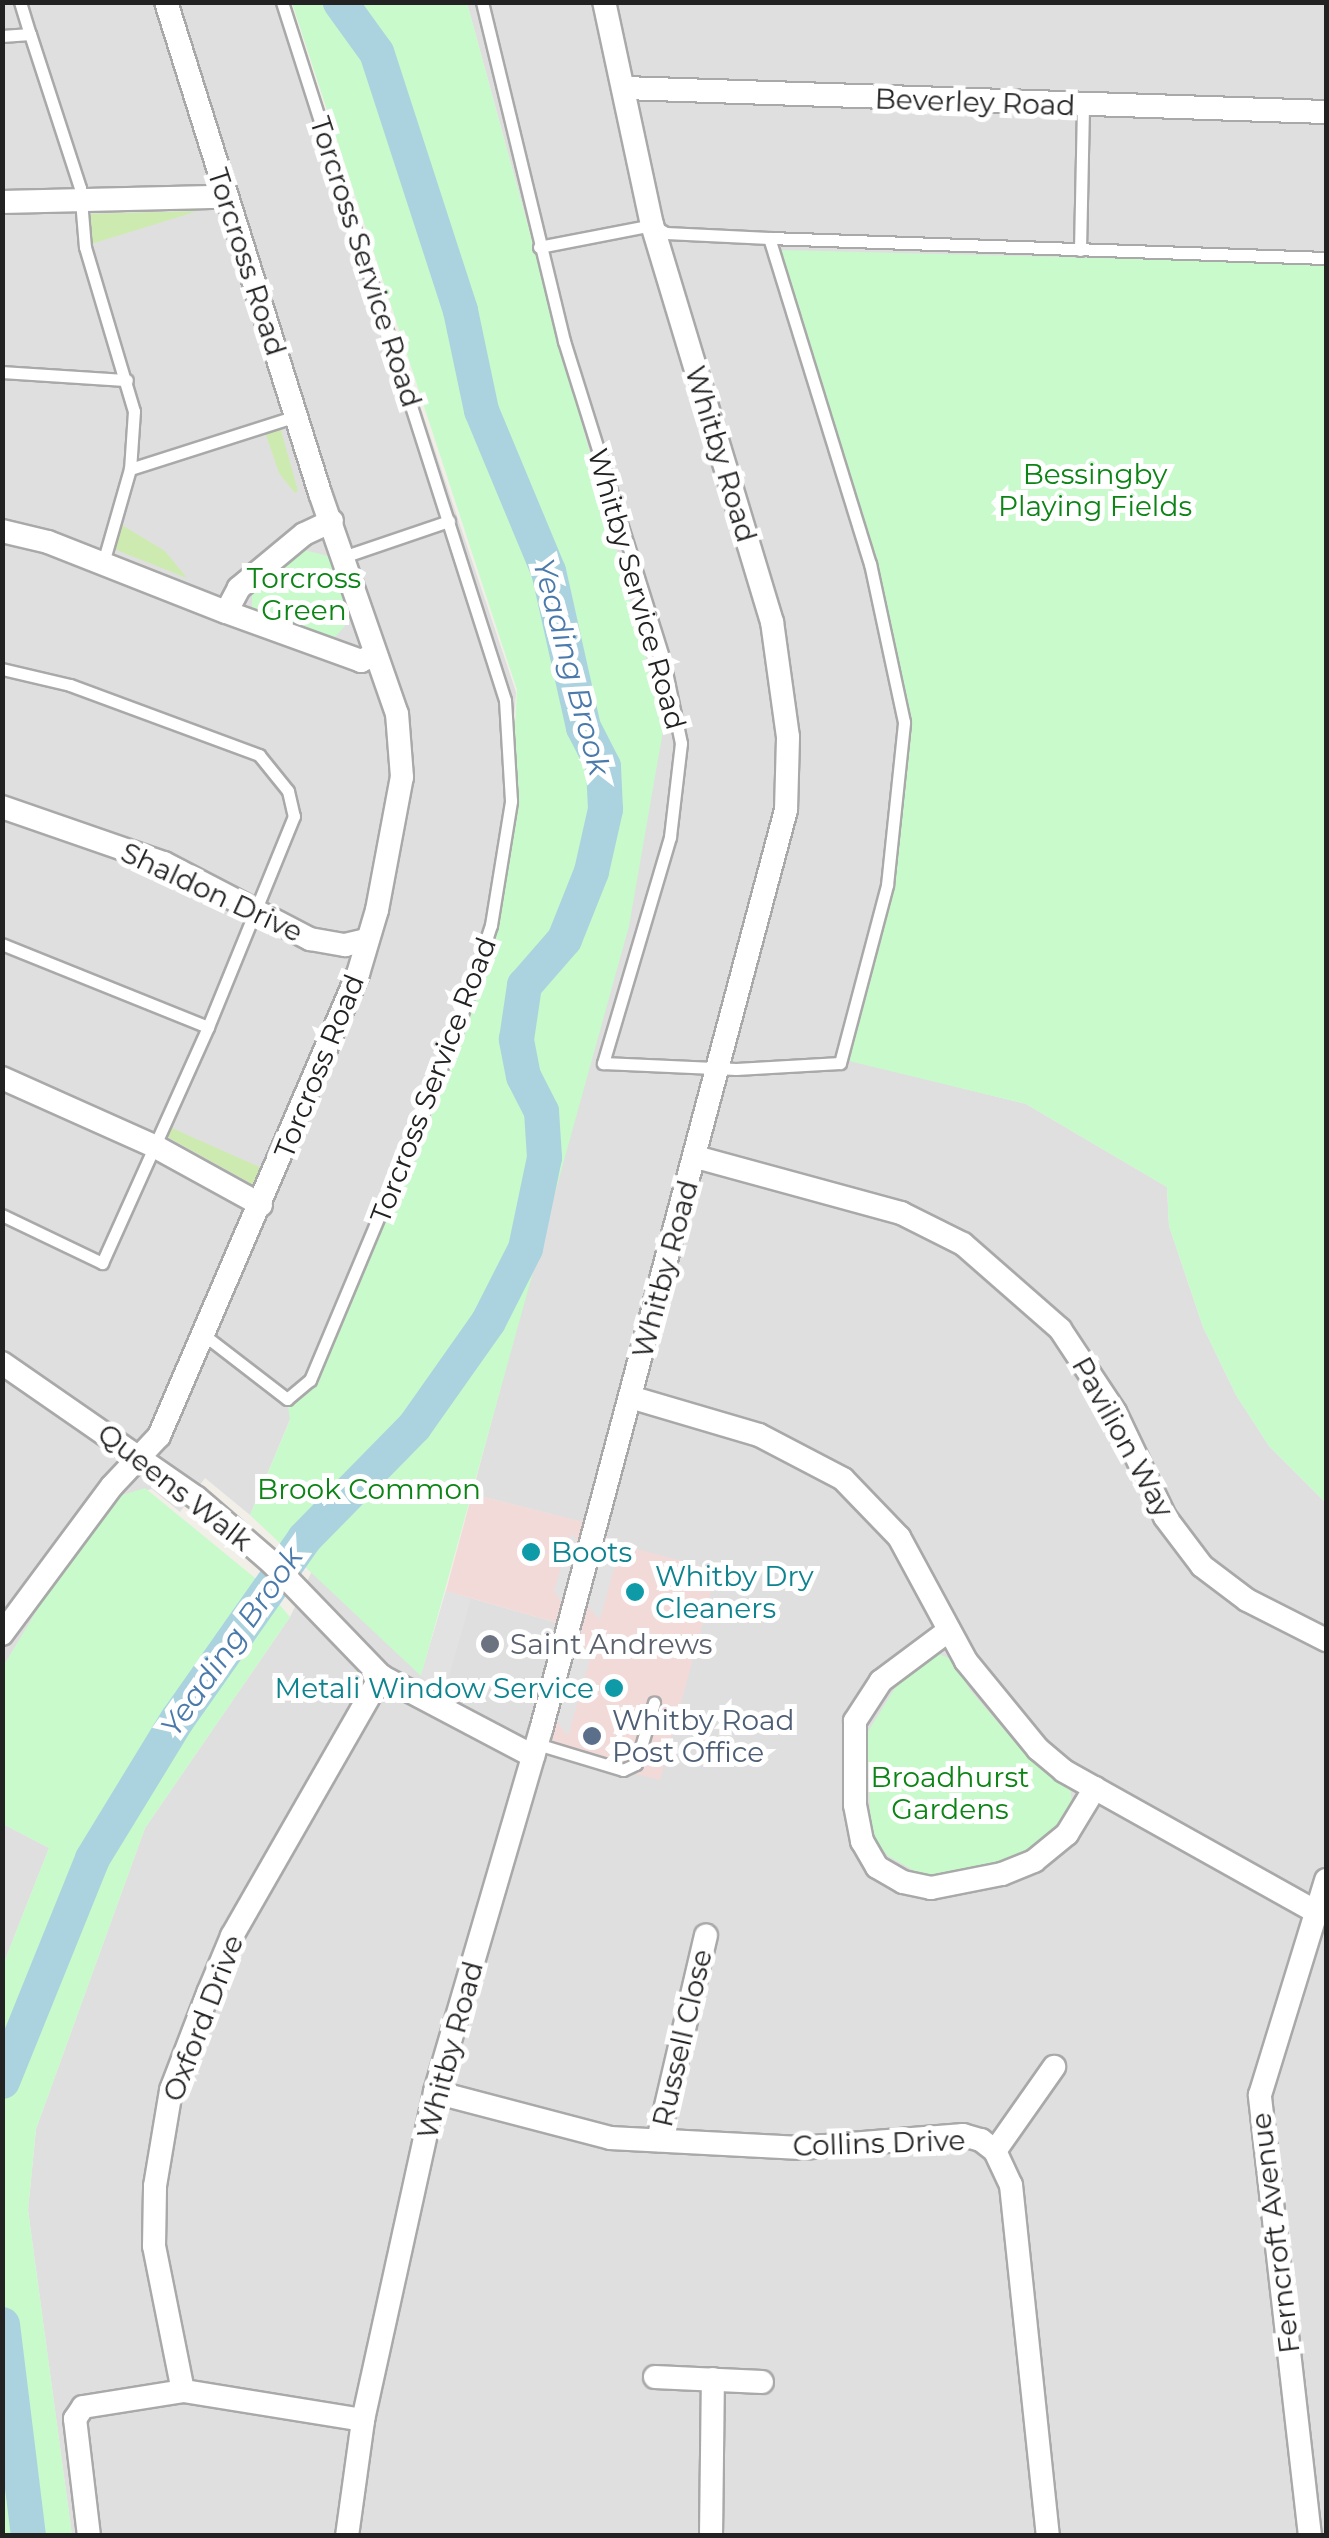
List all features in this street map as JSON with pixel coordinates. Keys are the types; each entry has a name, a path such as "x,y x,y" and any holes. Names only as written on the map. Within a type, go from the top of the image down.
{"street":[{"name":"Torcross Road","path":"6,1620 159,1436 337,1030 368,940 402,778 398,714 296,416 166,2"},
{"name":"Whitby Road","path":"348,2536 363,2420 435,2092 535,1750 786,810 787,721 772,622 652,226 604,2"},
{"name":"Beverley Road","path":"624,88 1326,112"},
{"path":"2,202 211,197 224,190"},
{"path":"226,612 239,588 304,534 332,521"},
{"path":"2,531 104,563 361,661 375,654"},
{"name":"Shaldon Drive","path":"2,808 164,863 310,940 345,945 368,940"},
{"path":"2,1078 156,1147 261,1205"},
{"name":"Pavilion Way","path":"696,1157 902,1213 976,1254 1060,1329 1093,1374 1165,1517 1202,1566 1247,1600 1326,1640"},
{"name":"Queens Walk","path":"2,1363 143,1456 271,1562 382,1676 535,1750"},
{"path":"630,1397 760,1435 843,1478 898,1537 948,1631 1013,1724 1064,1771 1315,1912"},
{"path":"948,1631 881,1681 855,1721 855,1804 862,1841 878,1867 902,1882 931,1888 1002,1874 1034,1862 1067,1834 1095,1788"},
{"name":"Oxford Drive","path":"183,2391 154,2246 155,2186 171,2090 232,1936 382,1676"},
{"name":"Ferncroft Avenue","path":"1310,2536 1260,2094 1326,1880"},
{"name":"Russell Close","path":"658,2140 706,1936"},
{"path":"995,2151 1054,2067"},
{"name":"Collins Drive","path":"435,2092 610,2138 859,2148 963,2135 995,2151 1011,2185 1048,2536"},
{"path":"655,2377 762,2382"},
{"path":"711,2536 713,2379"},
{"path":"89,2536 74,2419 83,2407 183,2391 363,2420"}],"lane":[{"path":"20,2 84,200 85,247 134,411 130,469 104,563"},
{"name":"Torcross Service Road","path":"204,1335 287,1400 310,1380 454,1035 490,930 510,800 505,700 282,2"},
{"name":"Whitby Service Road","path":"482,2 540,247 662,658 681,743 670,837 603,1063 719,1068"},
{"path":"2,36 30,34"},
{"path":"1080,250 1083,106"},
{"path":"540,247 652,226 666,233 769,238 1326,258"},
{"path":"719,1068 840,1064 887,886 903,777 904,722 870,564 769,238"},
{"path":"2,372 127,380"},
{"path":"130,469 296,416"},
{"path":"343,557 449,522"},
{"path":"2,668 70,685 260,755 288,791 294,816 208,1027 102,1262 2,1216"},
{"path":"2,944 208,1027"},
{"path":"535,1750 623,1770 636,1764 654,1702"}],"shaded area":[{"path":"3,3 285,3 516,692 504,862 467,997 250,1515 205,1478 180,1512 152,1489 119,1496 59,1574 3,1668"},
{"path":"467,3 1326,3 1326,264 782,251 877,569 909,725 893,887 849,1060 1026,1104 1167,1187 1169,1226 1203,1327 1236,1395 1269,1446 1326,1503 1326,2535 72,2536 28,2210 36,2129 145,1828 290,1617 312,1571 421,1675 446,1591 565,1625 594,1525 472,1494 590,1055 664,725"},
{"path":"472,1494 595,1525 565,1625 446,1591"},
{"path":"571,1533 587,1552 569,1613 554,1591"},
{"path":"606,1541 717,1570 660,1780 548,1752"},
{"path":"604,1546 615,1565 600,1620 587,1606"},
{"path":"446,1591 471,1599 444,1694 421,1676"},
{"path":"579,1636 590,1659 568,1736 555,1720"},
{"path":"3,1824 49,1848 3,1965"}],"green space":[{"name":"Brook Common","path":"292,3 467,3 664,725 629,926 421,1676 250,1515 290,1420 287,1399 302,1388 358,1274 491,925 511,801 517,690"},
{"path":"198,211 88,245 87,214"},
{"name":"Bessingby Playing Fields","path":"781,250 1326,264 1326,1503 1269,1446 1236,1395 1203,1327 1169,1226 1167,1187 1026,1104 849,1061 893,887 909,725 877,569"},
{"path":"280,427 298,491 295,493 279,473 265,432"},
{"path":"122,525 165,551 187,578 114,549"},
{"name":"Torcross Green","path":"300,549 332,557 350,620 335,637 265,619 252,609 252,589"},
{"path":"165,1125 264,1169 254,1185 162,1134"},
{"path":"145,1488 260,1582 290,1617 145,1828 36,2129 28,2210 72,2535 3,2535 3,1965 49,1848 3,1824 2,1668 59,1574 119,1496"},
{"name":"Broadhurst Gardens","path":"939,1654 953,1660 970,1690 1020,1748 1070,1785 1072,1803 1057,1831 1027,1854 929,1879 888,1856 871,1834 867,1733 900,1680"}],"waterway":[{"name":"Yeading Brook","path":"2,2081 92,1858 177,1719 304,1538 414,1426 488,1321 525,1248 544,1157 541,1111 523,1076 516,1039 524,985 564,939 591,871 605,809 603,766 583,727 548,571 481,410 460,310 376,52 340,2"},
{"name":"Yeading Brook","path":"2,2324 28,2536"}],"place":[{"name":"Boots","path":"531,1552"},
{"name":"Whitby Dry Cleaners","path":"635,1592"},
{"name":"Saint Andrews","path":"490,1644"},
{"name":"Metali Window Service","path":"614,1688"},
{"name":"Whitby Road Post Office","path":"592,1736"}]}
